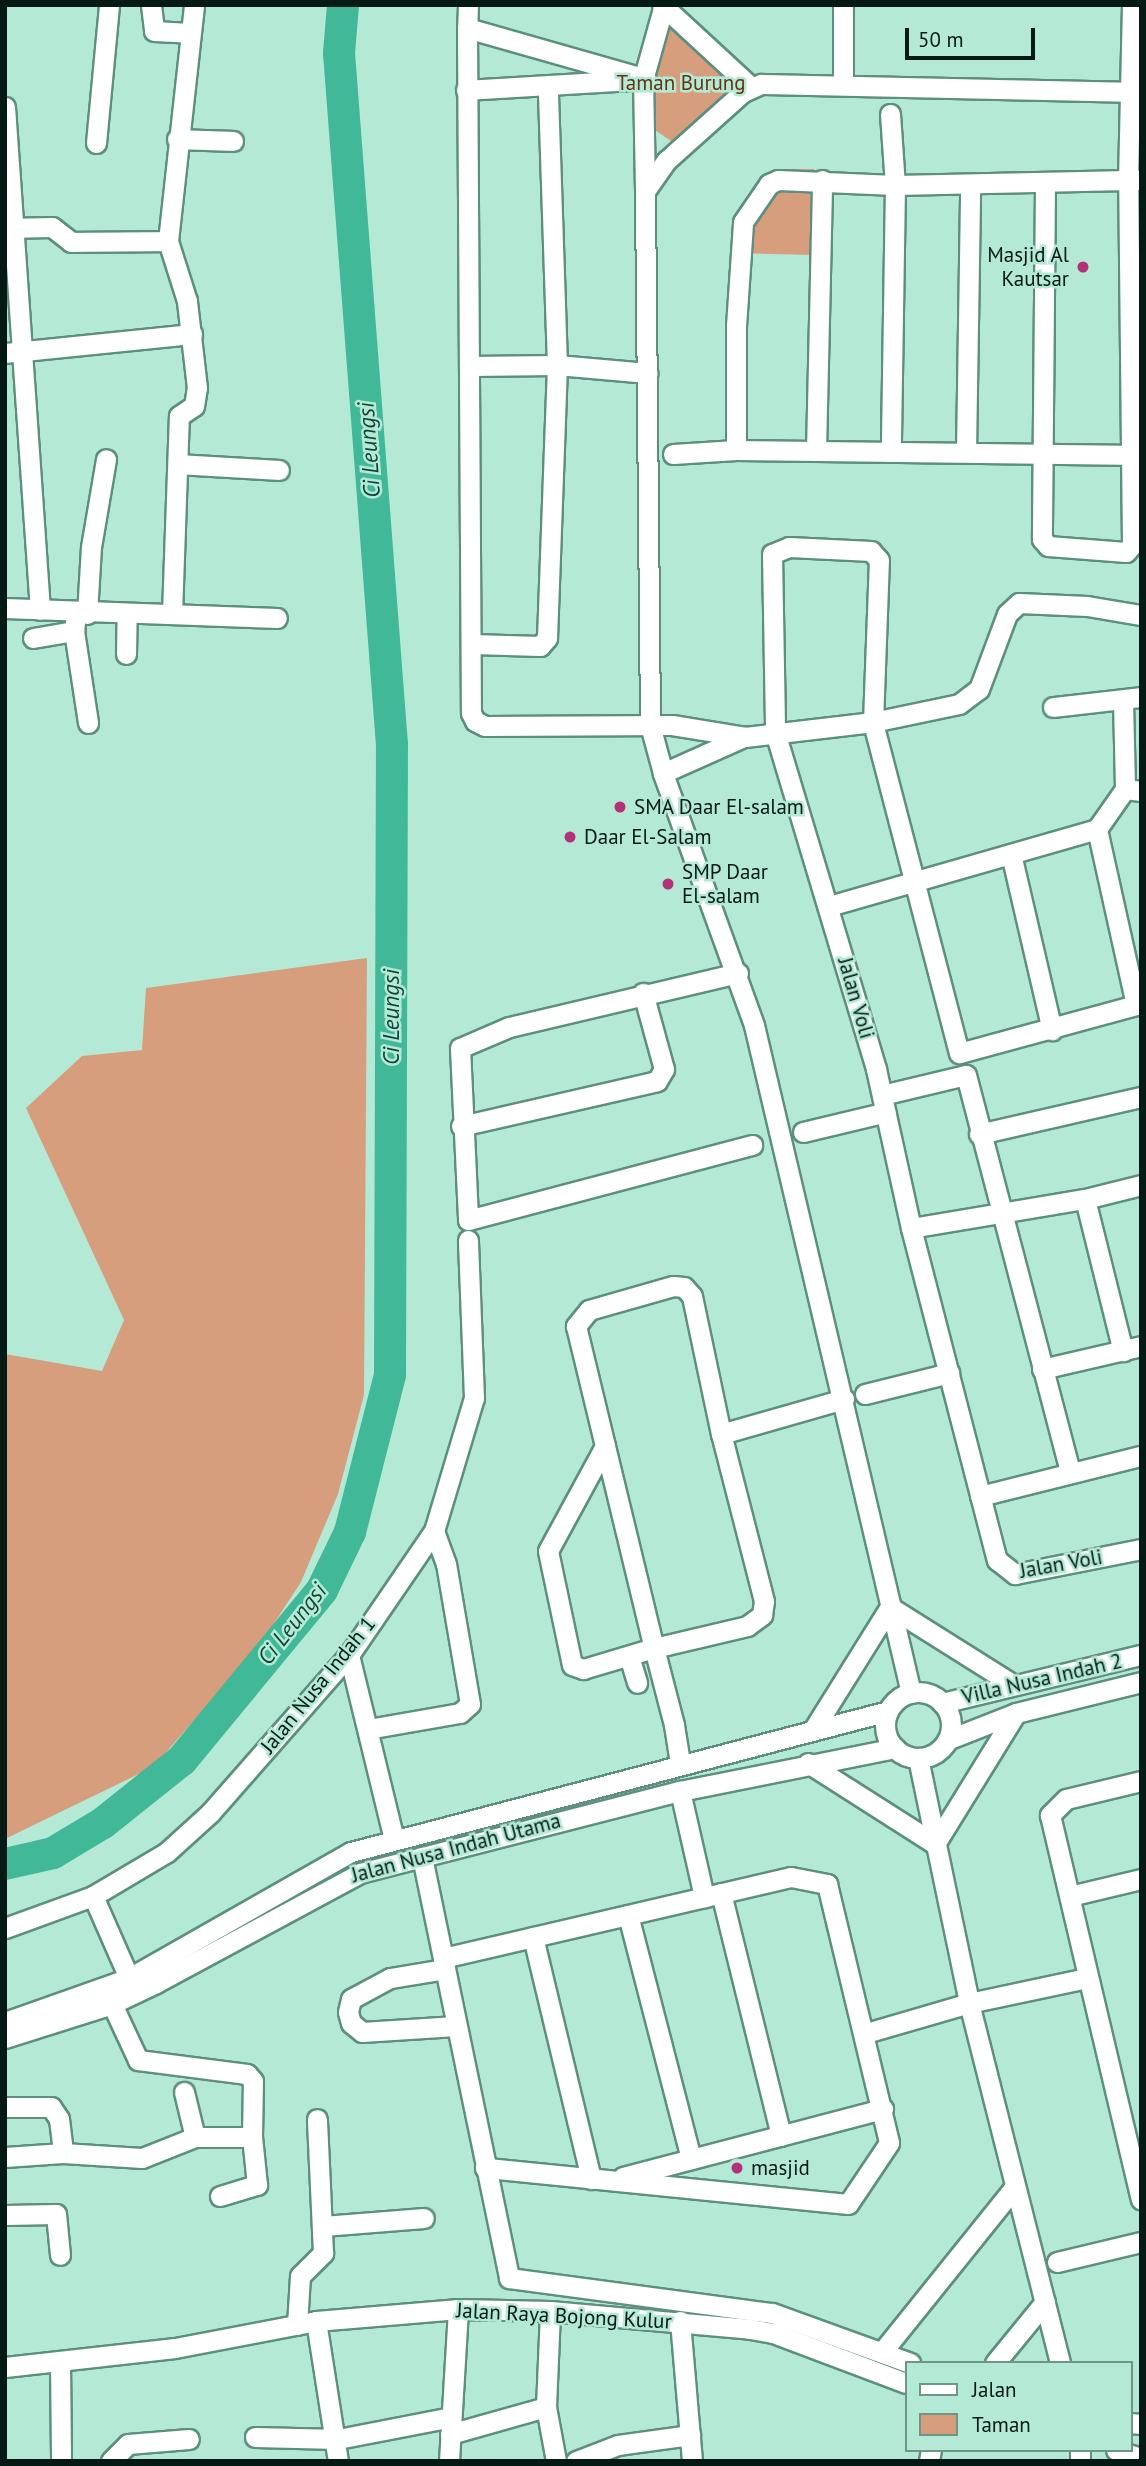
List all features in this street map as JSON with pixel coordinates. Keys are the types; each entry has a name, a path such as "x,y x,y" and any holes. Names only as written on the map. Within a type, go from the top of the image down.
{"street":[{"path":"96,144 109,5"},
{"path":"151,5 154,31 190,33"},
{"path":"172,614 179,416 195,401 191,334 182,278 169,241 177,139 194,5"},
{"path":"468,5 466,90 471,713 485,726 650,725 745,737"},
{"path":"751,87 663,5 645,80 650,725 663,773 738,974 844,1399 911,1693"},
{"path":"843,5 843,83"},
{"path":"1045,183 1041,453 1044,543 1125,552 1132,545 1136,454 1135,91 1132,5"},
{"path":"467,28 645,80"},
{"path":"466,90 548,89 645,80"},
{"path":"645,191 666,161 751,87 843,83 1135,91"},
{"path":"472,644 540,646 548,638 556,365 548,89"},
{"path":"5,107 13,353 40,610"},
{"path":"890,114 895,185 891,452"},
{"path":"177,139 233,141"},
{"path":"736,450 736,326 743,222 774,182 822,180 895,185 970,185 1134,180"},
{"path":"816,451 822,180"},
{"path":"966,452 970,185"},
{"path":"8,228 52,227 71,242 169,241"},
{"path":"13,353 191,334"},
{"path":"469,366 556,365 648,373"},
{"path":"673,454 736,450 1136,454"},
{"path":"88,723 79,619 106,459"},
{"path":"178,464 279,470"},
{"name":"Jalan Voli","path":"873,722 878,556 871,551 789,547 772,554 769,565 775,732 829,905 884,1103 911,1228 997,1560 1008,1572 1141,1549"},
{"path":"663,773 745,737 873,722 959,704 979,689 1007,614 1019,603 1087,606 1141,615"},
{"path":"5,608 40,610 79,619"},
{"path":"126,654 127,615"},
{"path":"33,638 79,619 127,615 278,618"},
{"path":"829,905 1097,829 1133,790 1132,698 1053,707"},
{"path":"873,722 959,1053 1052,1030 1136,1005 1097,829"},
{"path":"1011,854 1052,1030"},
{"path":"738,974 643,993 509,1027 463,1046 458,1056 468,1220 752,1144"},
{"path":"461,1126 657,1082 664,1069 643,993"},
{"path":"803,1132 966,1075 999,1214 1070,1472"},
{"path":"979,1133 1141,1097"},
{"path":"911,1228 1084,1199 1141,1185"},
{"path":"1042,1369 1132,1348 1084,1199"},
{"name":"Jalan Nusa Indah 1","path":"5,1928 93,1896 167,1852 210,1813 349,1654 434,1531 474,1398 468,1240"},
{"path":"605,1446 552,1536 548,1566 572,1665 583,1669 654,1648 747,1626 762,1615 764,1601 721,1434 692,1296 684,1287 673,1286 589,1310 578,1320 605,1446 654,1648 680,1763"},
{"path":"865,1394 948,1373"},
{"path":"721,1434 844,1399"},
{"path":"981,1496 1070,1472 1140,1460"},
{"path":"368,1729 460,1713 470,1704 446,1564 434,1531"},
{"path":"891,1607 1014,1685"},
{"path":"813,1730 891,1607"},
{"path":"349,1654 394,1839"},
{"path":"629,1656 637,1683"},
{"name":"Villa Nusa Indah 2","path":"942,1703 1141,1656"},
{"name":"Villa Nusa Indah 2","path":"947,1740 1016,1713 1141,1682"},
{"path":"911,1693 934,1696 949,1714 947,1740 936,1753 918,1758 895,1748 886,1731 888,1711 911,1693"},
{"name":"Jalan Nusa Indah Utama","path":"5,2038 129,1978 343,1856 394,1839 888,1711"},
{"path":"934,1844 1016,1713"},
{"name":"Jalan Nusa Indah Utama","path":"5,2022 111,2004 344,1879 680,1791 808,1763 895,1748"},
{"path":"918,1758 969,2003 1060,2361"},
{"path":"808,1763 934,1844"},
{"path":"1141,1781 1066,1799 1050,1815 1087,1978 1138,2169 1141,2199"},
{"path":"680,1791 713,1895 781,2136"},
{"path":"422,1857 485,2168 512,2281 750,2308 802,2322 905,2361"},
{"path":"456,2026 362,2032 351,2023 348,2012 351,1999 390,1978 533,1937 791,1877 827,1884 866,2033 889,2143 848,2204 485,2168"},
{"path":"1070,1896 1141,1879"},
{"path":"93,1896 129,1978"},
{"path":"628,1915 691,2159"},
{"path":"533,1937 600,2180"},
{"path":"866,2033 969,2003 1087,1978"},
{"path":"111,2004 138,2060 247,2074 253,2081 252,2137 257,2185 220,2196"},
{"path":"184,2092 195,2137"},
{"path":"5,2107 51,2107 60,2119 63,2153"},
{"path":"600,2180 883,2109"},
{"path":"317,2119 323,2253 300,2276 297,2286 338,2439 338,2461"},
{"path":"5,2158 63,2153 142,2158 195,2137 252,2137"},
{"path":"882,2352 1014,2188"},
{"path":"5,2215 56,2214 60,2255"},
{"path":"323,2226 424,2218"},
{"path":"1056,2262 1141,2242"},
{"path":"997,2361 1045,2302"},
{"path":"449,2461 458,2309"},
{"name":"Jalan Raya Bojong Kulur","path":"5,2367 175,2348 307,2323 458,2309 550,2311 680,2321 773,2333 904,2382"},
{"path":"550,2311 546,2407 556,2461"},
{"path":"680,2321 692,2461"},
{"path":"60,2361 61,2461"},
{"path":"255,2437 338,2439 451,2426 546,2407"},
{"path":"576,2461 618,2445 690,2435"},
{"path":"111,2461 128,2444 189,2439"},
{"path":"1122,2452 1141,2458"}],"green space":[{"name":"Taman Burung","path":"659,5 737,82 677,145 637,118"},
{"path":"774,169 814,169 814,255 734,253 734,219"},
{"path":"367,958 364,1395 338,1494 301,1582 258,1648 153,1767 5,1839 5,1354 102,1371 124,1320 26,1108 82,1056 142,1050 146,988"}],"waterway":[{"name":"Ci Leungsi","path":"5,1864 53,1853 103,1823 182,1760 322,1590 350,1532 390,1375 392,745 339,53 343,5"}],"place":[{"name":"Masjid Al Kautsar","path":"1083,267"},
{"name":"SMA Daar El-salam","path":"620,807"},
{"name":"Daar El-Salam","path":"570,837"},
{"name":"SMP Daar El-salam","path":"668,884"},
{"name":"masjid","path":"737,2168"}]}
